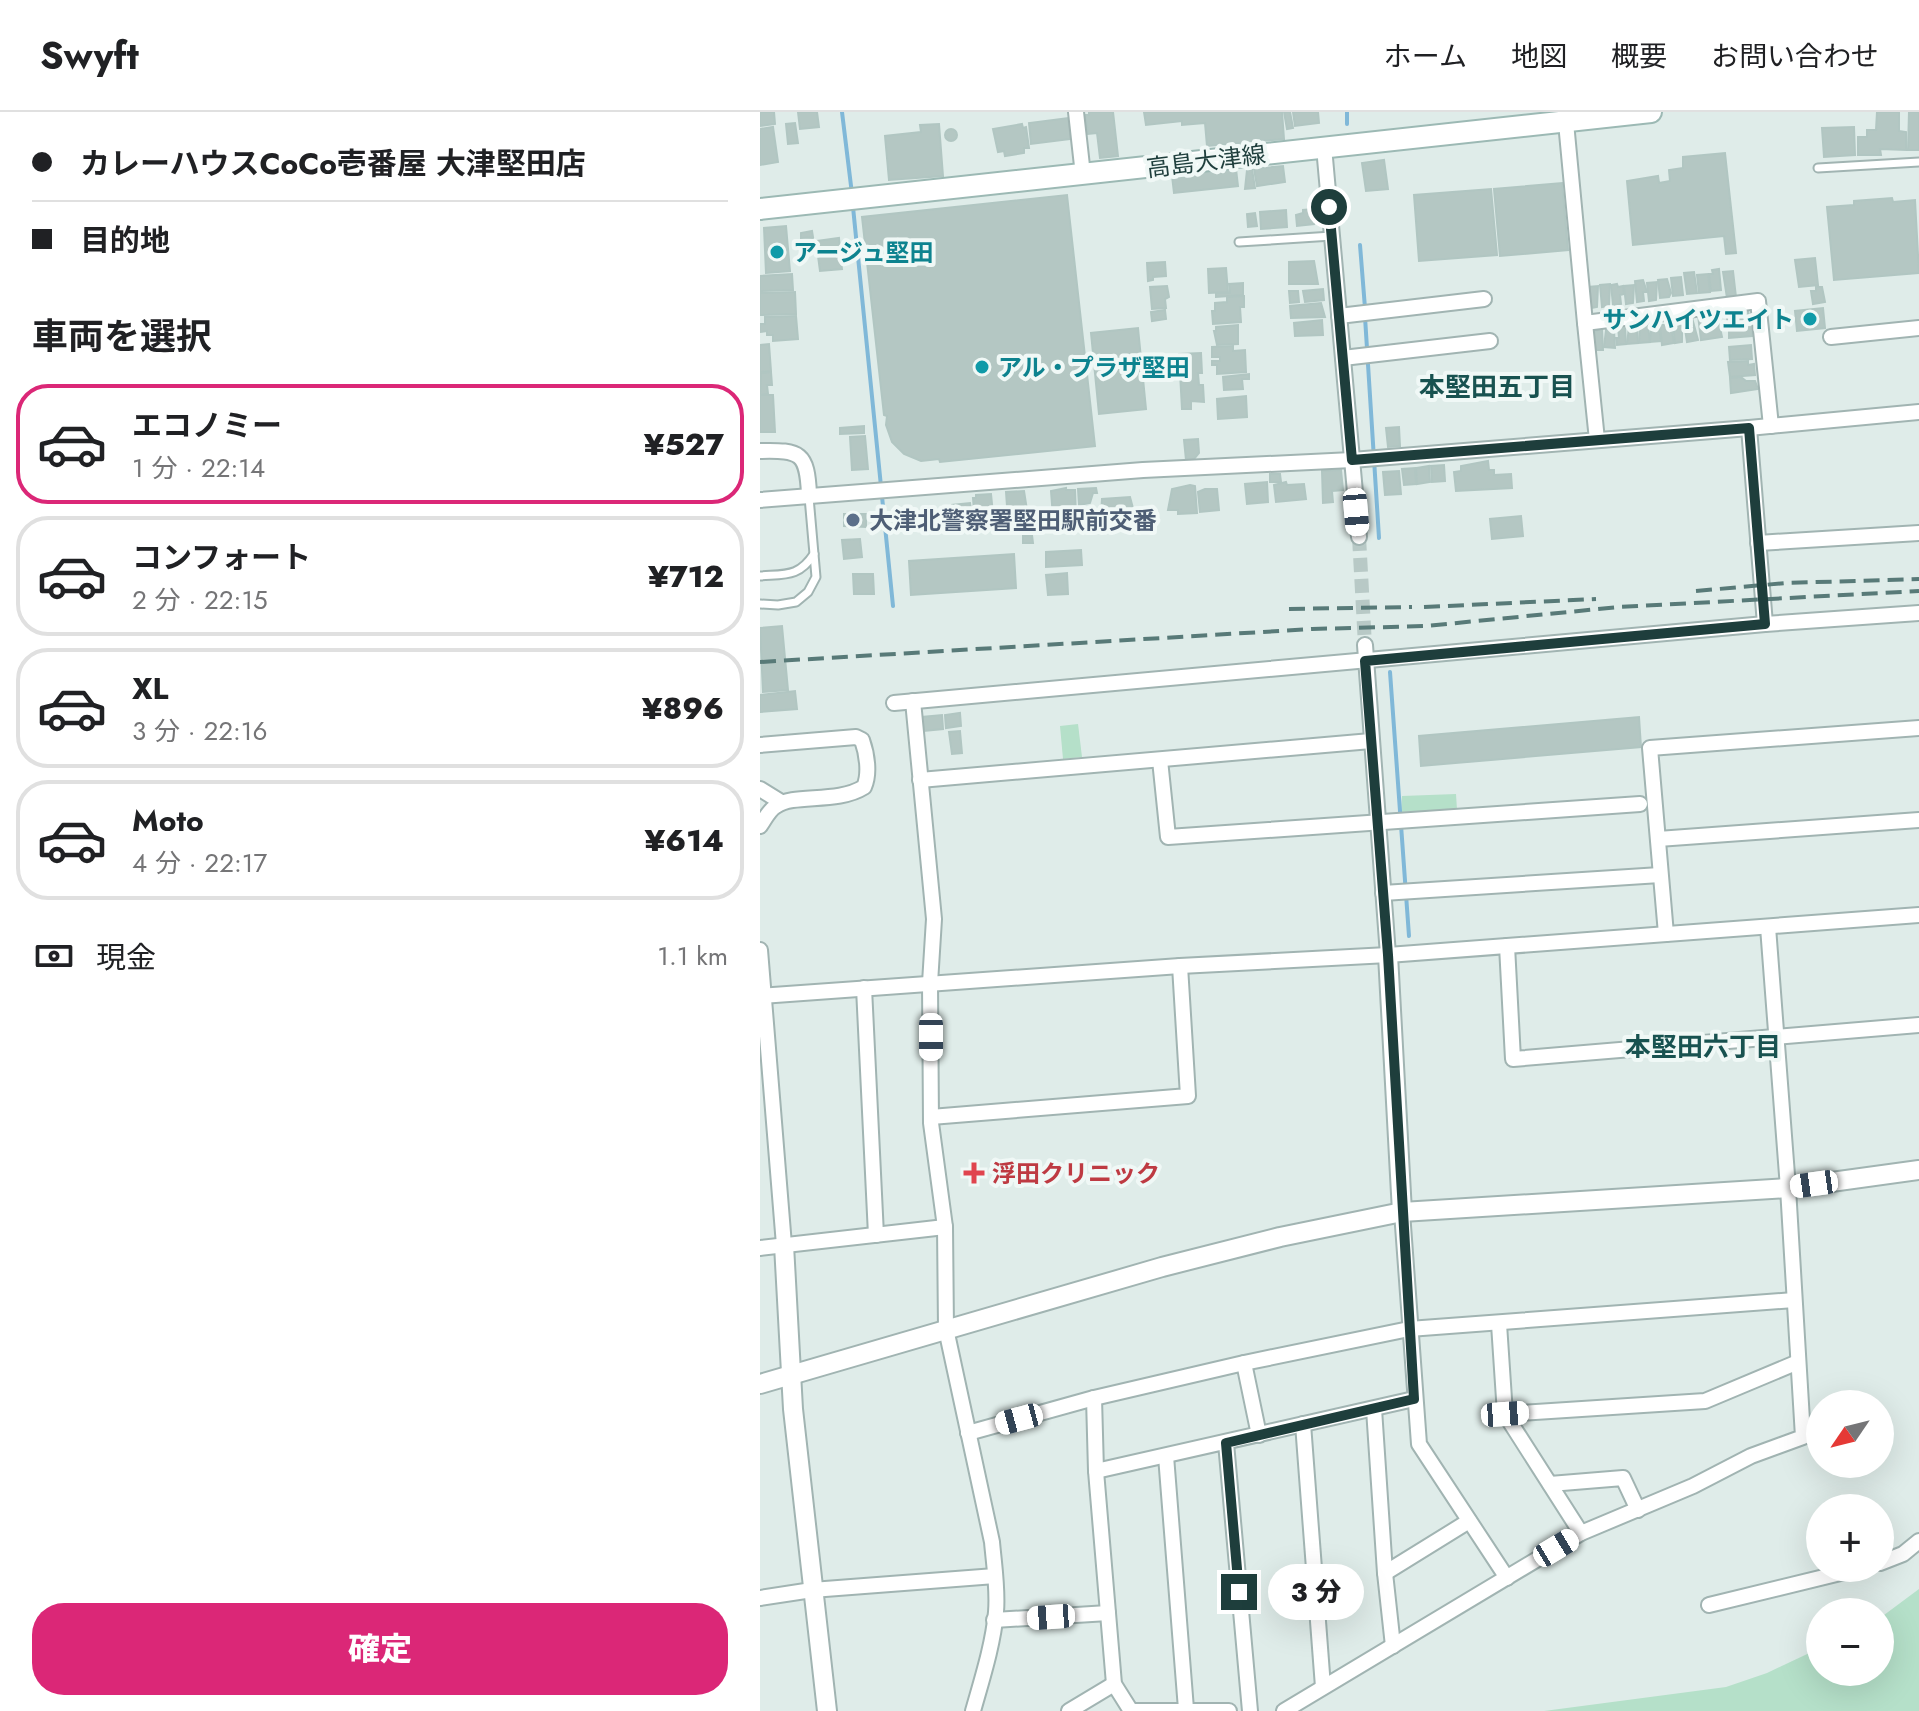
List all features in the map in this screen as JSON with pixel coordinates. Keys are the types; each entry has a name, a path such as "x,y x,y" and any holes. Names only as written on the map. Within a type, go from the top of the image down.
{"main road":[{"name":"高島大津線","path":"760,209 1083,175 1566,116 1651,112"}],"street":[{"path":"1076,112 1083,175"},
{"path":"1566,116 1597,440"},
{"path":"1324,147 1359,537"},
{"path":"1339,316 1484,299"},
{"path":"1585,323 1758,301 1771,426"},
{"path":"1831,337 1919,328"},
{"path":"1343,358 1490,341"},
{"path":"760,500 1143,470 1352,460 1919,412"},
{"path":"1749,428 1765,624"},
{"path":"760,451 785,450 799,456 807,467 809,494"},
{"path":"1758,543 1919,533"},
{"path":"894,703 1765,624 1919,613"},
{"path":"1365,645 1419,1444 1507,1578"},
{"path":"913,701 934,919 930,983 931,1117 945,1227 946,1329 992,1542 995,1576 994,1620 973,1711"},
{"path":"1666,934 1650,748 1919,728"},
{"path":"760,745 856,737 862,740 865,749 868,780 864,787 841,797 781,802 772,808 760,826"},
{"path":"920,780 1371,741"},
{"path":"1160,760 1168,837 1640,804"},
{"path":"760,789 781,802"},
{"path":"1658,839 1919,820"},
{"path":"1383,893 1660,875"},
{"path":"762,996 1180,966 1388,955 1919,915"},
{"path":"1284,1711 1581,1533 1693,1486 1751,1456 1803,1437 1768,927"},
{"path":"1507,946 1513,1059 1919,1025"},
{"path":"760,950 784,1245 793,1409 827,1711"},
{"path":"931,1117 1188,1096 1180,966"},
{"path":"864,988 876,1235"},
{"path":"760,1384 1177,1263 1280,1237 1402,1212 1788,1188 1919,1170"},
{"path":"760,1248 945,1227"},
{"path":"968,1433 1094,1398 1409,1329 1794,1300"},
{"path":"1499,1324 1505,1414 1581,1533"},
{"path":"1505,1414 1705,1401 1798,1362"},
{"path":"1244,1363 1259,1435"},
{"path":"1094,1398 1096,1471 1114,1684 1131,1711 1229,1711"},
{"path":"1096,1471 1414,1399"},
{"path":"1374,1409 1393,1646"},
{"path":"1303,1424 1323,1687"},
{"path":"1226,1443 1250,1711"},
{"path":"1166,1456 1186,1709"},
{"path":"1550,1484 1623,1478 1638,1510"},
{"path":"1385,1573 1469,1521"},
{"path":"1894,1558 1919,1541"},
{"path":"760,1598 812,1590 995,1576"},
{"path":"1709,1605 1806,1581"},
{"path":"994,1620 1108,1613"},
{"path":"1069,1711 1114,1684"}],"lane":[{"path":"1818,168 1919,162"},
{"path":"1239,242 1332,236"},
{"path":"760,604 796,602 808,592 816,577 809,494"},
{"path":"760,576 791,574 804,569 814,554"}],"green space":[{"path":"1078,724 1082,757 1063,759 1060,726"},
{"path":"1456,794 1457,810 1401,812 1402,796"},
{"path":"1919,1589 1919,1711 1544,1711 1726,1687 1767,1673 1806,1655 1806,1686 1894,1686 1894,1608"}],"building":[{"path":"760,112 774,112 775,124 760,126"},
{"path":"798,112 817,112 819,127 800,129"},
{"path":"1089,112 1113,112 1118,156 1100,158 1097,133 1088,134 1085,115"},
{"path":"1144,112 1282,112 1284,139 1207,146 1205,123 1182,125 1182,121 1146,125"},
{"path":"1284,112 1290,112 1293,128 1287,129"},
{"path":"1293,112 1318,112 1319,123 1295,126"},
{"path":"1877,112 1899,112 1899,131 1906,132 1906,150 1880,149 1881,155 1858,155 1858,137 1867,137 1867,130 1876,130"},
{"path":"1909,112 1919,112 1919,150 1908,150"},
{"path":"1068,118 1071,139 1031,144 1029,123"},
{"path":"795,123 798,143 788,144 786,124"},
{"path":"939,124 943,176 889,180 885,136 921,132 920,125"},
{"path":"1022,124 1023,128 1026,127 1029,148 1024,148 1024,153 1005,156 1004,151 998,152 993,129"},
{"path":"773,127 778,162 760,165 760,129"},
{"path":"1854,127 1855,155 1824,157 1822,128"},
{"path":"951,129 957,135 951,141 945,135"},
{"path":"1725,153 1736,253 1726,254 1724,236 1633,245 1627,181 1658,176 1659,183 1670,181 1669,170 1683,168 1683,157"},
{"path":"1384,160 1388,189 1366,191 1362,163"},
{"path":"1283,166 1285,182 1257,186 1254,169"},
{"path":"1236,169 1238,186 1174,193 1172,176"},
{"path":"1252,169 1255,188 1245,189 1247,170"},
{"path":"1562,183 1568,250 1500,256 1494,189"},
{"path":"1491,189 1497,255 1419,261 1414,195"},
{"name":"アル・プラザ堅田","path":"1067,195 1095,446 940,462 939,459 921,461 904,454 892,442 886,425 887,416 884,415 862,217"},
{"path":"1892,198 1893,202 1915,200 1919,273 1834,280 1827,207"},
{"path":"1313,209 1314,224 1297,226 1296,215"},
{"path":"1286,210 1287,227 1261,229 1260,212"},
{"path":"1255,213 1257,226 1248,227 1247,214"},
{"name":"アージュ堅田","path":"786,226 790,271 766,273 764,228"},
{"path":"812,231 813,237 801,238 801,233"},
{"path":"839,238 840,251 844,250 847,261 841,262 842,269 820,271 816,241"},
{"path":"813,239 813,244 802,245 801,240"},
{"path":"1815,258 1818,285 1799,287 1795,260"},
{"path":"1314,261 1318,284 1289,284 1289,262"},
{"path":"1165,262 1166,276 1153,277 1148,281 1147,263"},
{"path":"1226,268 1228,292 1209,293 1208,269"},
{"path":"1719,269 1721,290 1711,291 1709,274"},
{"path":"1733,271 1736,297 1727,298 1723,272"},
{"path":"1694,272 1697,293 1687,294 1684,273"},
{"path":"792,274 793,290 760,291 760,276"},
{"path":"1708,274 1710,292 1699,293 1697,275"},
{"path":"1681,277 1683,295 1673,296 1671,278"},
{"path":"1667,279 1671,293 1669,297 1660,298 1658,280"},
{"path":"1643,280 1647,292 1643,292 1644,301 1637,302 1635,281"},
{"path":"1657,282 1656,300 1649,301 1647,283"},
{"path":"1243,283 1243,295 1216,297 1216,293 1230,293 1229,284"},
{"path":"1610,284 1609,306 1602,307 1600,285"},
{"path":"1617,284 1618,287 1623,286 1624,294 1620,295 1621,304 1613,305 1611,285"},
{"path":"1634,285 1633,303 1626,304 1624,286"},
{"path":"1167,286 1169,297 1165,299 1166,308 1152,309 1150,287"},
{"path":"1598,286 1597,307 1591,308 1588,287"},
{"path":"1816,287 1822,287 1825,302 1813,304 1811,291 1816,291"},
{"path":"1323,289 1324,300 1305,302 1303,291"},
{"path":"1289,291 1298,291 1299,302 1290,303"},
{"path":"795,292 796,314 760,315 760,293"},
{"path":"1244,296 1244,307 1240,307 1241,322 1213,324 1215,303 1227,302 1227,297"},
{"path":"1321,303 1325,317 1291,318 1290,306"},
{"name":"サンハイツエイト","path":"1823,308 1825,328 1797,331 1795,311"},
{"path":"1740,309 1741,312 1748,311 1751,323 1729,327 1725,310"},
{"path":"1165,310 1166,319 1152,321 1151,312"},
{"path":"1691,314 1698,340 1687,342 1683,315"},
{"path":"1717,314 1722,337 1701,340 1698,315"},
{"path":"796,316 798,339 773,341 773,335 767,335 767,331 760,332 760,324 765,324 765,317"},
{"path":"1652,319 1658,319 1661,341 1650,342"},
{"path":"1322,320 1323,335 1295,336 1294,323"},
{"path":"1673,324 1682,324 1682,342 1675,343"},
{"path":"1238,325 1238,344 1217,345 1216,327"},
{"path":"1648,325 1650,342 1639,343 1640,326"},
{"path":"1660,325 1671,325 1674,343 1662,345"},
{"path":"1618,326 1625,326 1626,344 1617,345"},
{"path":"1629,327 1637,327 1638,343 1627,344"},
{"path":"1752,327 1752,336 1729,338 1729,328"},
{"path":"1138,328 1146,409 1099,414 1091,333"},
{"path":"1602,328 1603,350 1594,350 1592,333"},
{"path":"1606,330 1614,330 1615,348 1604,347"},
{"path":"769,344 771,371 760,372 760,345"},
{"path":"1751,345 1752,359 1730,360 1729,347"},
{"path":"1233,346 1233,351 1245,350 1246,372 1217,374 1217,365 1212,365 1212,361 1220,361 1220,357 1212,357 1212,347"},
{"path":"1201,353 1202,373 1198,373 1199,385 1203,385 1204,402 1191,401 1191,409 1182,409 1179,354"},
{"path":"1748,361 1748,365 1754,364 1755,375 1730,377 1728,362"},
{"path":"771,372 772,385 767,385 768,394 760,395 761,373"},
{"path":"1249,374 1249,379 1242,379 1243,389 1224,390 1223,377"},
{"path":"1741,377 1746,381 1755,381 1758,389 1731,393 1730,378"},
{"path":"760,395 773,395 775,432 760,432"},
{"path":"1246,396 1247,417 1218,419 1217,399"},
{"path":"864,426 864,433 840,434 840,428"},
{"path":"1399,427 1400,446 1388,447 1386,428"},
{"path":"865,436 868,469 852,470 850,437"},
{"path":"1198,439 1199,453 1194,459 1186,460 1184,440"},
{"path":"1488,461 1489,470 1494,470 1494,475 1511,474 1512,488 1456,491 1454,472 1461,471 1461,466"},
{"path":"1444,465 1445,481 1432,482 1431,466"},
{"path":"1429,466 1430,482 1417,484 1416,468"},
{"path":"1415,468 1416,484 1404,485 1402,469"},
{"path":"1341,470 1343,490 1332,491 1333,502 1323,503 1322,471"},
{"path":"1399,471 1401,494 1385,495 1383,472"},
{"path":"1270,474 1280,474 1281,482 1270,482"},
{"path":"1267,482 1268,502 1247,504 1245,484"},
{"path":"1286,482 1287,485 1304,484 1306,499 1276,502 1274,485"},
{"path":"1195,486 1197,513 1178,514 1178,510 1168,510 1172,489"},
{"path":"1096,488 1097,493 1093,493 1090,503 1079,505 1078,489"},
{"path":"1217,489 1219,510 1200,512 1198,492"},
{"path":"1075,490 1076,516 1053,517 1051,491"},
{"path":"1024,491 1027,510 1022,510 1023,519 1008,520 1006,492"},
{"path":"991,494 994,524 983,525 983,518 980,518 980,524 975,524 973,498"},
{"path":"1130,497 1134,512 1101,514 1102,499"},
{"path":"970,503 973,525 954,527 952,505"},
{"path":"844,514 866,514 866,527 844,526"},
{"path":"1521,516 1523,536 1492,539 1490,519"},
{"path":"1032,535 1033,543 1023,543 1023,536"},
{"path":"860,539 862,557 844,559 842,540"},
{"path":"1081,550 1082,565 1046,567 1046,552"},
{"path":"1014,554 1016,588 911,595 909,561"},
{"path":"1067,573 1068,594 1048,595 1046,575"},
{"path":"853,574 873,574 874,594 854,594"},
{"path":"782,626 788,690 763,692 760,628"},
{"path":"795,691 797,709 760,712 760,695"},
{"path":"960,713 961,726 946,728 945,715"},
{"path":"942,715 943,729 924,731 922,717"},
{"path":"1639,717 1641,747 1421,766 1419,736"},
{"path":"960,731 962,753 952,754 949,732"}],"waterway":[{"path":"842,112 852,194"},
{"path":"1347,112 1347,124"},
{"path":"853,207 893,606"},
{"path":"1360,245 1365,308"},
{"path":"1365,317 1379,538"},
{"path":"1390,672 1409,936"}],"tunnel":[{"path":"1359,537 1365,645"}],"railway":[{"path":"1696,591 1786,583 1919,579"},
{"path":"760,662 1312,629 1426,626 1619,607 1919,591"},
{"path":"1424,607 1596,599"},
{"path":"1289,609 1412,607"}],"place":[{"name":"アージュ堅田","path":"777,252"},
{"name":"サンハイツエイト","path":"1810,319"},
{"name":"アル・プラザ堅田","path":"982,367"},
{"name":"大津北警察署堅田駅前交番","path":"853,520"},
{"name":"浮田クリニック","path":"974,1173"}],"district":[{"name":"本堅田五丁目","path":"1497,387"},
{"name":"本堅田六丁目","path":"1703,1047"}],"route":[{"path":"1239,1592 1226,1443 1414,1399 1388,955 1365,661 1765,624 1749,428 1352,460 1329,207"}]}
